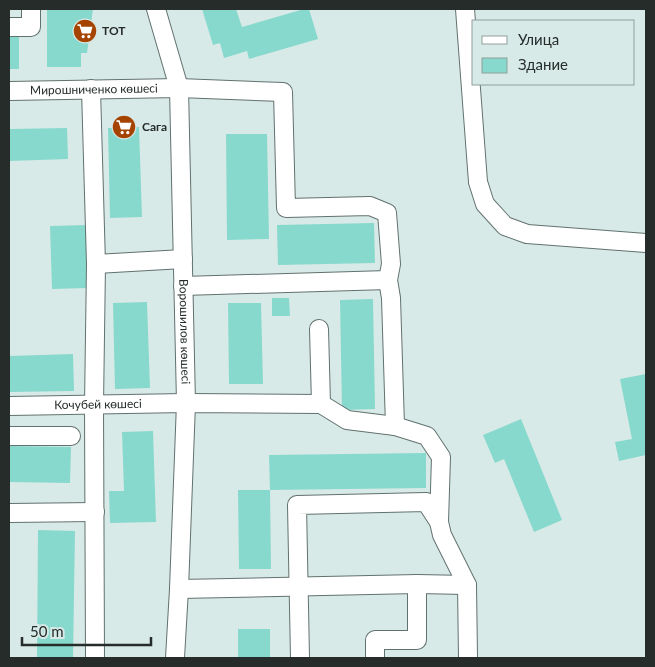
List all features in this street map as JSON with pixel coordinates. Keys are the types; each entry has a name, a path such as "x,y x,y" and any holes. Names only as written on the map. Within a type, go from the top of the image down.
{"street":[{"path":"9,27 31,27 31,9"},
{"name":"Ворошилов көшесі","path":"156,9 179,88 186,403 175,658"},
{"path":"464,9 478,182 485,204 504,226 527,234 646,242"},
{"name":"Мирошниченко көшесі","path":"9,91 179,88 283,92 286,208 370,206 387,214 391,264 388,280"},
{"path":"91,89 96,264 94,405 95,658"},
{"path":"96,264 183,259"},
{"path":"183,286 388,280 391,298 395,426"},
{"path":"319,329 321,404 347,420 395,426 427,436 441,458 439,522 442,535 467,585 468,658"},
{"name":"Кочубей көшесі","path":"9,406 186,403 321,404"},
{"path":"9,436 71,436"},
{"path":"300,658 297,505 426,502 439,522"},
{"path":"9,513 95,512"},
{"path":"179,589 417,584 467,585"},
{"path":"375,658 375,640 417,640 417,584"}],"building":[{"path":"47,9 93,9 87,53 81,53 81,67 47,67"},
{"path":"202,9 236,9 242,27 309,9 318,39 249,59 247,51 224,58 220,43 213,45"},
{"path":"9,36 19,36 19,69 9,69"},
{"path":"139,127 142,217 110,218 108,128"},
{"path":"67,128 68,159 9,161 9,129"},
{"path":"226,134 267,134 269,239 227,240"},
{"path":"374,223 375,263 278,265 277,225"},
{"path":"86,225 88,288 52,289 50,226"},
{"path":"272,298 289,298 290,316 272,316"},
{"path":"373,299 375,409 342,410 340,300"},
{"path":"147,302 150,388 115,389 113,303"},
{"path":"228,303 261,303 263,384 229,384"},
{"path":"73,354 74,391 9,392 9,356"},
{"path":"646,374 646,455 619,461 615,442 632,439 620,379"},
{"path":"521,419 562,520 534,532 504,459 495,463 483,435"},
{"path":"153,431 156,522 110,523 109,491 124,491 122,432"},
{"path":"9,446 71,447 70,483 9,482"},
{"path":"426,453 426,488 270,490 269,455"},
{"path":"238,490 270,490 271,569 239,569"},
{"path":"38,530 75,531 73,658 37,658"},
{"path":"238,629 270,629 270,658 238,658"}],"place":[{"name":"ТОТ","path":"85,31"},
{"name":"Сага","path":"124,127"}]}
